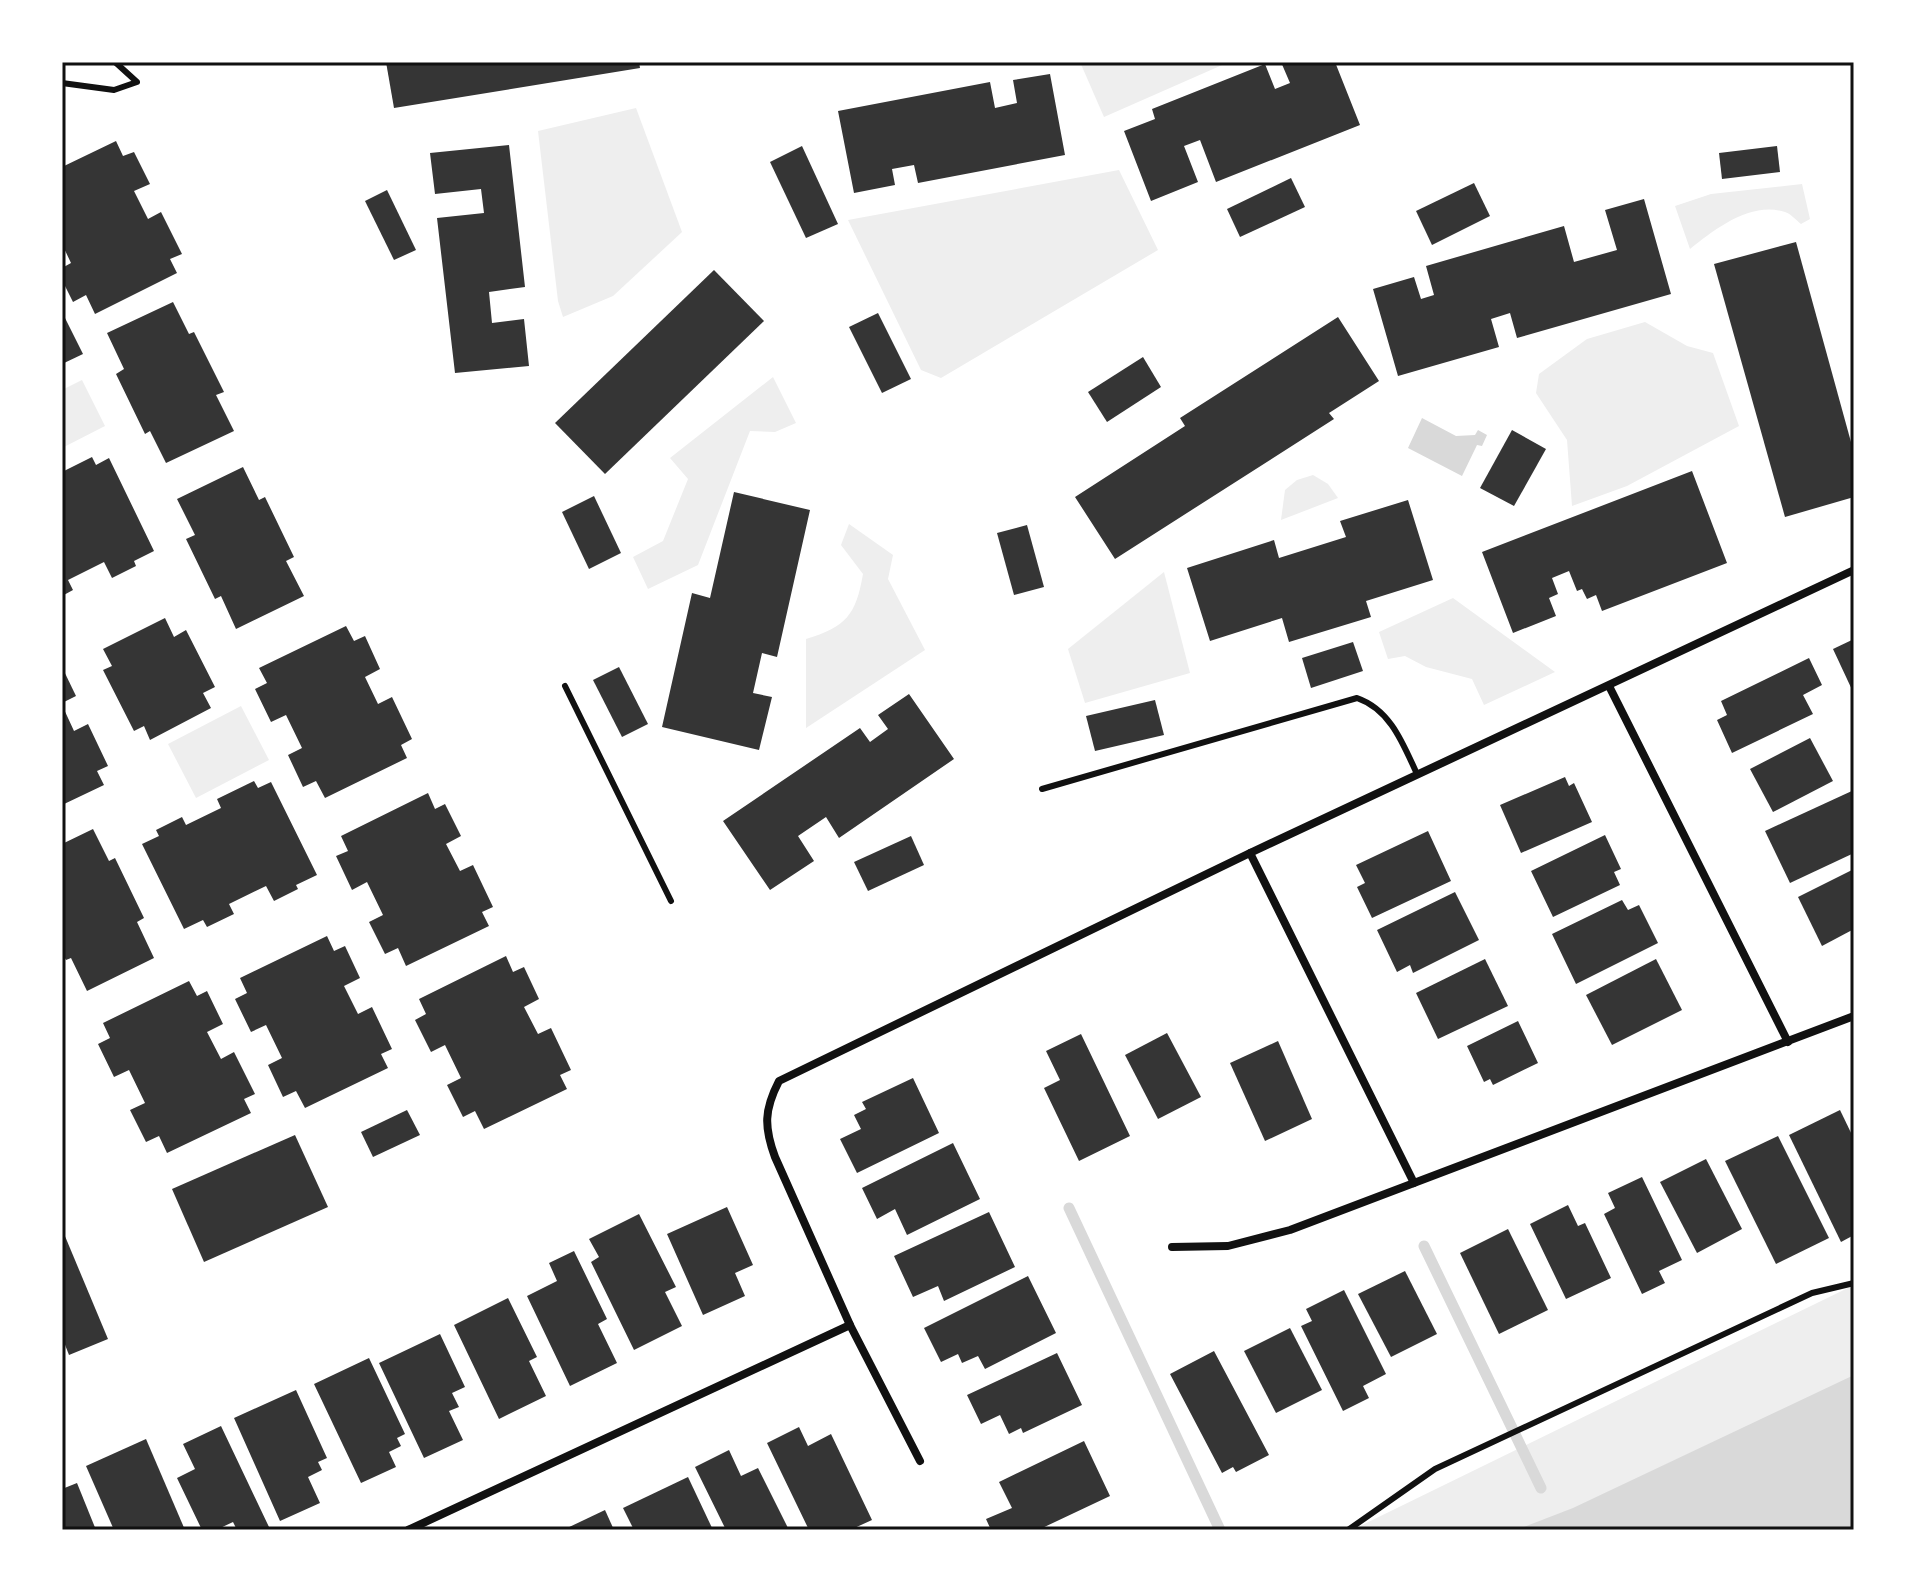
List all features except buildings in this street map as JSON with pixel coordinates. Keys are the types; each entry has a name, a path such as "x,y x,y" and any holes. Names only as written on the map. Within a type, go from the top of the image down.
{"street":[{"path":"920,1461 850,1325 775,1157 766,1129 770,1099 779,1081 1250,853 1854,570"},
{"path":"1609,686 1788,1042"},
{"path":"1250,853 1414,1183"},
{"path":"1172,1247 1228,1246 1290,1230 1854,1016"},
{"path":"408,1530 850,1325"}],"lane":[{"path":"62,83 114,90 137,82 115,62"},
{"path":"565,686 671,901"},
{"path":"1042,789 1357,698 1382,712 1400,737 1417,774"},
{"path":"1348,1530 1435,1469 1812,1293 1854,1283"}],"shaded area":[{"path":"1080,62 1229,62 1104,117"},
{"path":"636,108 682,232 613,296 563,317 558,301 538,131"},
{"path":"1119,170 1158,250 941,378 921,370 848,220"},
{"path":"1802,184 1810,219 1801,224 1785,212 1759,210 1734,219 1690,249 1675,206 1711,194"},
{"path":"1645,322 1687,346 1713,353 1739,426 1627,486 1572,506 1567,440 1536,393 1539,374 1587,339"},
{"path":"773,377 796,423 775,432 750,431 698,565 648,589 633,557 663,541 688,479 670,458"},
{"path":"82,380 105,426 62,448 62,390"},
{"path":"1422,418 1456,436 1475,435 1478,430 1487,435 1482,446 1477,445 1462,476 1408,448"},
{"path":"1313,475 1328,484 1338,498 1281,520 1285,490 1297,480"},
{"path":"849,524 893,555 888,579 925,650 806,728 806,639 831,630 847,617 857,600 863,574 841,545"},
{"path":"1164,572 1190,673 1085,703 1068,649"},
{"path":"1453,598 1555,672 1484,705 1472,679 1426,667 1405,656 1388,659 1379,632"},
{"path":"241,706 269,760 196,798 168,744"},
{"path":"1854,1285 1854,1530 1352,1530"},
{"path":"1854,1375 1854,1530 1516,1530 1573,1508"}],"waterway":[{"path":"1069,1208 1220,1530"},
{"path":"1424,1246 1541,1488"}]}
